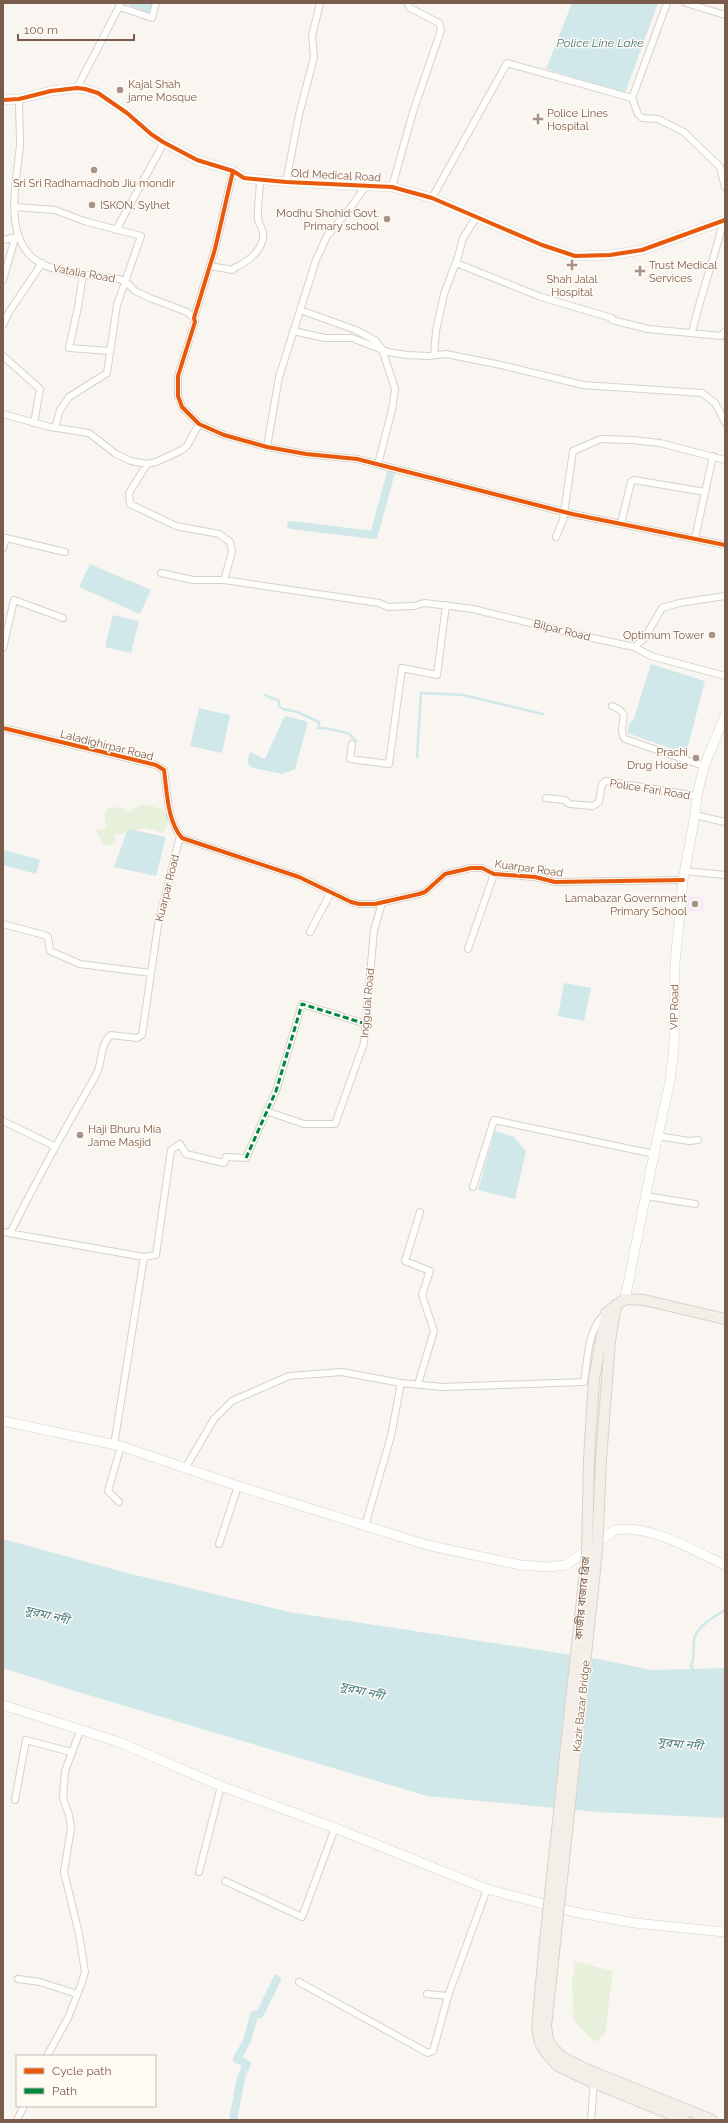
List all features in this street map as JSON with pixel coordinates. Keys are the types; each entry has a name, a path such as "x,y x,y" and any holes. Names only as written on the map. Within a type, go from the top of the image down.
{"main road":[{"path":"606,1313 621,1302 644,1300 725,1319"},
{"name":"Kazir Bazar Bridge","path":"549,1952 596,1560 601,1459 609,1349 621,1302"},
{"name":"কাজীর বাজার ব্রিজ","path":"549,1952 587,1552 589,1458 594,1380 606,1313"},
{"path":"549,1952 546,2013 548,2040 562,2057 712,2120"},
{"path":"549,1952 537,2012 537,2027 540,2043 558,2066 594,2083 684,2120"}],"street":[{"path":"77,88 120,5 152,18 156,3"},
{"path":"286,182 299,115 314,57 312,36 320,3"},
{"path":"392,187 413,112 441,30 439,23 410,8 407,3"},
{"path":"666,3 632,98 638,114 642,118 658,120 684,132 720,167 725,187"},
{"path":"686,3 725,15"},
{"path":"432,198 507,63 632,98"},
{"name":"Old Medical Road","path":"3,100 19,99 51,91 77,88 98,93 127,112 151,134 163,142 197,160 233,171 244,178 364,187 392,187 432,198 542,245 575,256 619,254 642,250 724,221"},
{"name":"Vatalia Road","path":"19,99 20,143 14,223 17,237 32,256 42,263 59,270 119,279 126,282 135,291 187,312 194,318"},
{"path":"116,230 163,142"},
{"path":"233,171 210,266 194,318 194,327 178,376 178,396 182,408 198,424 224,435 267,447 306,454 357,459 564,512 725,545"},
{"path":"210,266 234,270 234,268 250,258 258,249 263,232 258,221 260,180"},
{"path":"267,447 279,377 316,260 327,236 351,208 364,187"},
{"path":"14,207 55,210 116,230 141,236 117,305 107,373 69,396 60,410 55,428"},
{"path":"434,355 436,331 444,294 456,263 463,238 476,218"},
{"path":"692,333 697,311 717,250 724,221"},
{"path":"3,240 17,237"},
{"path":"3,280 17,237"},
{"path":"3,325 9,312 42,263"},
{"path":"456,263 541,297 612,318 612,320 648,329 721,336 725,331"},
{"path":"82,274 69,348 110,351"},
{"path":"300,310 356,330 376,341 382,349 395,389 392,410 378,464"},
{"path":"293,331 325,338 352,338 382,349 407,355 446,354 501,365 583,385 702,393 715,404 725,422"},
{"path":"3,356 40,388 34,423"},
{"path":"3,414 55,428 89,433 116,454 131,461 147,464 156,462 182,450 187,446 198,424"},
{"path":"556,538 560,530 564,512 573,451 601,439 639,441 660,443 725,460"},
{"path":"696,538 713,456"},
{"path":"147,464 129,493 130,504 176,526 219,534 230,542 232,552 224,580"},
{"path":"621,523 631,482 634,480 705,492"},
{"path":"3,548 6,538 65,552"},
{"name":"Bilpar Road","path":"161,573 194,580 224,580 379,603 388,607 414,606 424,603 473,609 579,635 634,646 651,656 725,676"},
{"path":"634,646 644,639 662,608 679,603 725,596"},
{"path":"3,648 6,626 14,600 63,618"},
{"path":"352,744 350,759 389,764 402,668 437,675 446,605"},
{"path":"612,706 622,711 624,716 621,732 625,738 704,766"},
{"name":"VIP Road","path":"621,1302 646,1196 673,1063 675,964 683,876 695,815 697,796 704,766 725,716"},
{"name":"Laladighirpar Road","path":"3,728 156,765 164,770 169,805 175,826 180,836"},
{"name":"Police Fari Road","path":"546,798 565,800 569,804 593,806 599,802 604,782 697,796"},
{"path":"695,815 725,822"},
{"name":"Kuarpar Road","path":"54,1146 99,1071 104,1042 107,1038 111,1035 137,1038 142,1035 158,925 180,836 184,839 299,877 351,902 366,904 382,903 425,892 439,878 452,871 482,868 494,874 535,877 555,882 725,875"},
{"path":"468,949 494,874"},
{"path":"310,932 331,892"},
{"name":"Inggulal Road","path":"266,1110 304,1124 334,1124 364,1043 374,930 382,903"},
{"path":"3,924 44,935 48,938 50,951 80,964 151,973"},
{"path":"3,1232 144,1257 156,1255 171,1150 180,1144 186,1154 224,1163 226,1157 246,1158 266,1110 276,1091 302,1004 366,1024"},
{"path":"473,1187 494,1120 654,1154"},
{"path":"3,1121 54,1146 10,1233"},
{"path":"658,1136 689,1141 698,1140"},
{"path":"646,1196 696,1204"},
{"path":"418,1384 434,1331 422,1294 430,1271 405,1261 420,1212"},
{"path":"119,1502 108,1491 117,1445 144,1257"},
{"path":"186,1468 214,1419 232,1401 289,1376 342,1372 401,1382 444,1386 584,1382 592,1334 598,1319 606,1313"},
{"path":"365,1526 391,1436 401,1382"},
{"path":"3,1421 117,1445 238,1486 435,1547 520,1565 547,1567 566,1565 615,1530 636,1530 672,1541 725,1565"},
{"path":"219,1544 238,1486"},
{"path":"3,1706 119,1742 221,1786 334,1828 486,1890 574,1912 635,1923 725,1932"},
{"path":"48,2055 68,2018 85,1972 83,1953 64,1872 71,1828 70,1815 63,1798 65,1771 80,1731"},
{"path":"15,1800 26,1740 72,1752"},
{"path":"199,1872 221,1786"},
{"path":"225,1881 302,1917 334,1828"},
{"path":"299,1982 428,2053 433,2051 448,1996 486,1890"},
{"path":"18,1979 40,1982 78,1994"},
{"path":"427,1994 448,1996"},
{"path":"591,2120 594,2083 598,2073"},
{"path":"17,2120 24,2107"}],"shaded area":[{"name":"Lamabazar Government Primary School","path":"687,896 705,897 704,912 686,911"}],"green space":[{"path":"141,804 163,809 170,819 163,833 145,828 114,835 116,842 112,845 105,845 94,829 103,830 106,828 104,814 109,807 123,808 128,813"},
{"path":"574,1961 613,1971 605,2033 595,2042 574,2021 572,1979 574,1974"}],"water":[{"path":"129,3 153,3 150,13 128,5"},
{"name":"Police Line Lake","path":"572,3 658,3 625,93 546,69"},
{"path":"90,564 151,590 140,614 79,587"},
{"path":"113,615 139,621 131,653 105,647"},
{"path":"651,664 705,681 686,754 627,733 630,721 633,721"},
{"path":"199,708 230,715 222,753 190,746"},
{"path":"287,716 308,722 295,769 282,774 250,767 247,760 250,752 265,759 284,717"},
{"path":"128,829 166,837 156,876 114,867"},
{"path":"4,850 40,860 36,874 3,865"},
{"path":"564,983 591,988 584,1021 558,1016"},
{"path":"495,1131 514,1137 526,1151 515,1199 478,1190"},
{"name":"সুরমা নদী","path":"3,1539 127,1573 289,1612 598,1659 652,1670 725,1668 725,1818 598,1812 427,1796 75,1691 3,1668"}],"waterway":[{"path":"291,525 374,535 391,472"},
{"path":"417,757 421,693 463,695 543,714"},
{"path":"265,695 279,701 279,706 283,709 297,712 319,722 318,728 347,733 356,741"},
{"path":"695,1672 691,1666 695,1636 701,1627 725,1610"},
{"path":"233,2120 241,2078 247,2064 237,2059 247,2041 254,2015 260,2014 277,1979"}],"marked path":[{"path":"246,1158 276,1091 302,1004 366,1024"}],"cycle path":[{"path":"3,100 19,99 51,91 77,88 85,89 98,93 127,113 151,134 163,142 197,160 233,171 244,178 286,182 392,187 432,198 542,245 575,256 610,255 642,250 725,220"},
{"path":"233,171 215,249 194,318 195,322 178,376 178,396 182,407 199,424 224,435 267,447 306,454 357,459 572,514 725,545"},
{"path":"3,728 156,765 164,770 167,796 173,823 182,838 299,877 351,902 359,904 375,904 419,894 425,892 445,874 471,868 482,868 494,874 535,877 555,882 683,880"}],"place":[{"name":"Kajal Shah jame Mosque","path":"120,90"},
{"name":"Police Lines Hospital","path":"538,119"},
{"name":"Sri Sri Radhamadhob Jiu mondir","path":"94,170"},
{"name":"ISKON, Sylhet","path":"92,205"},
{"name":"Modhu Shohid Govt. Primary school","path":"387,219"},
{"name":"Shah Jalal Hospital","path":"572,265"},
{"name":"Trust Medical Services","path":"640,271"},
{"name":"Optimum Tower","path":"712,635"},
{"name":"Prachi Drug House","path":"696,758"},
{"name":"Lamabazar Government Primary School","path":"695,904"},
{"name":"Haji Bhuru Mia Jame Masjid","path":"80,1135"}]}
